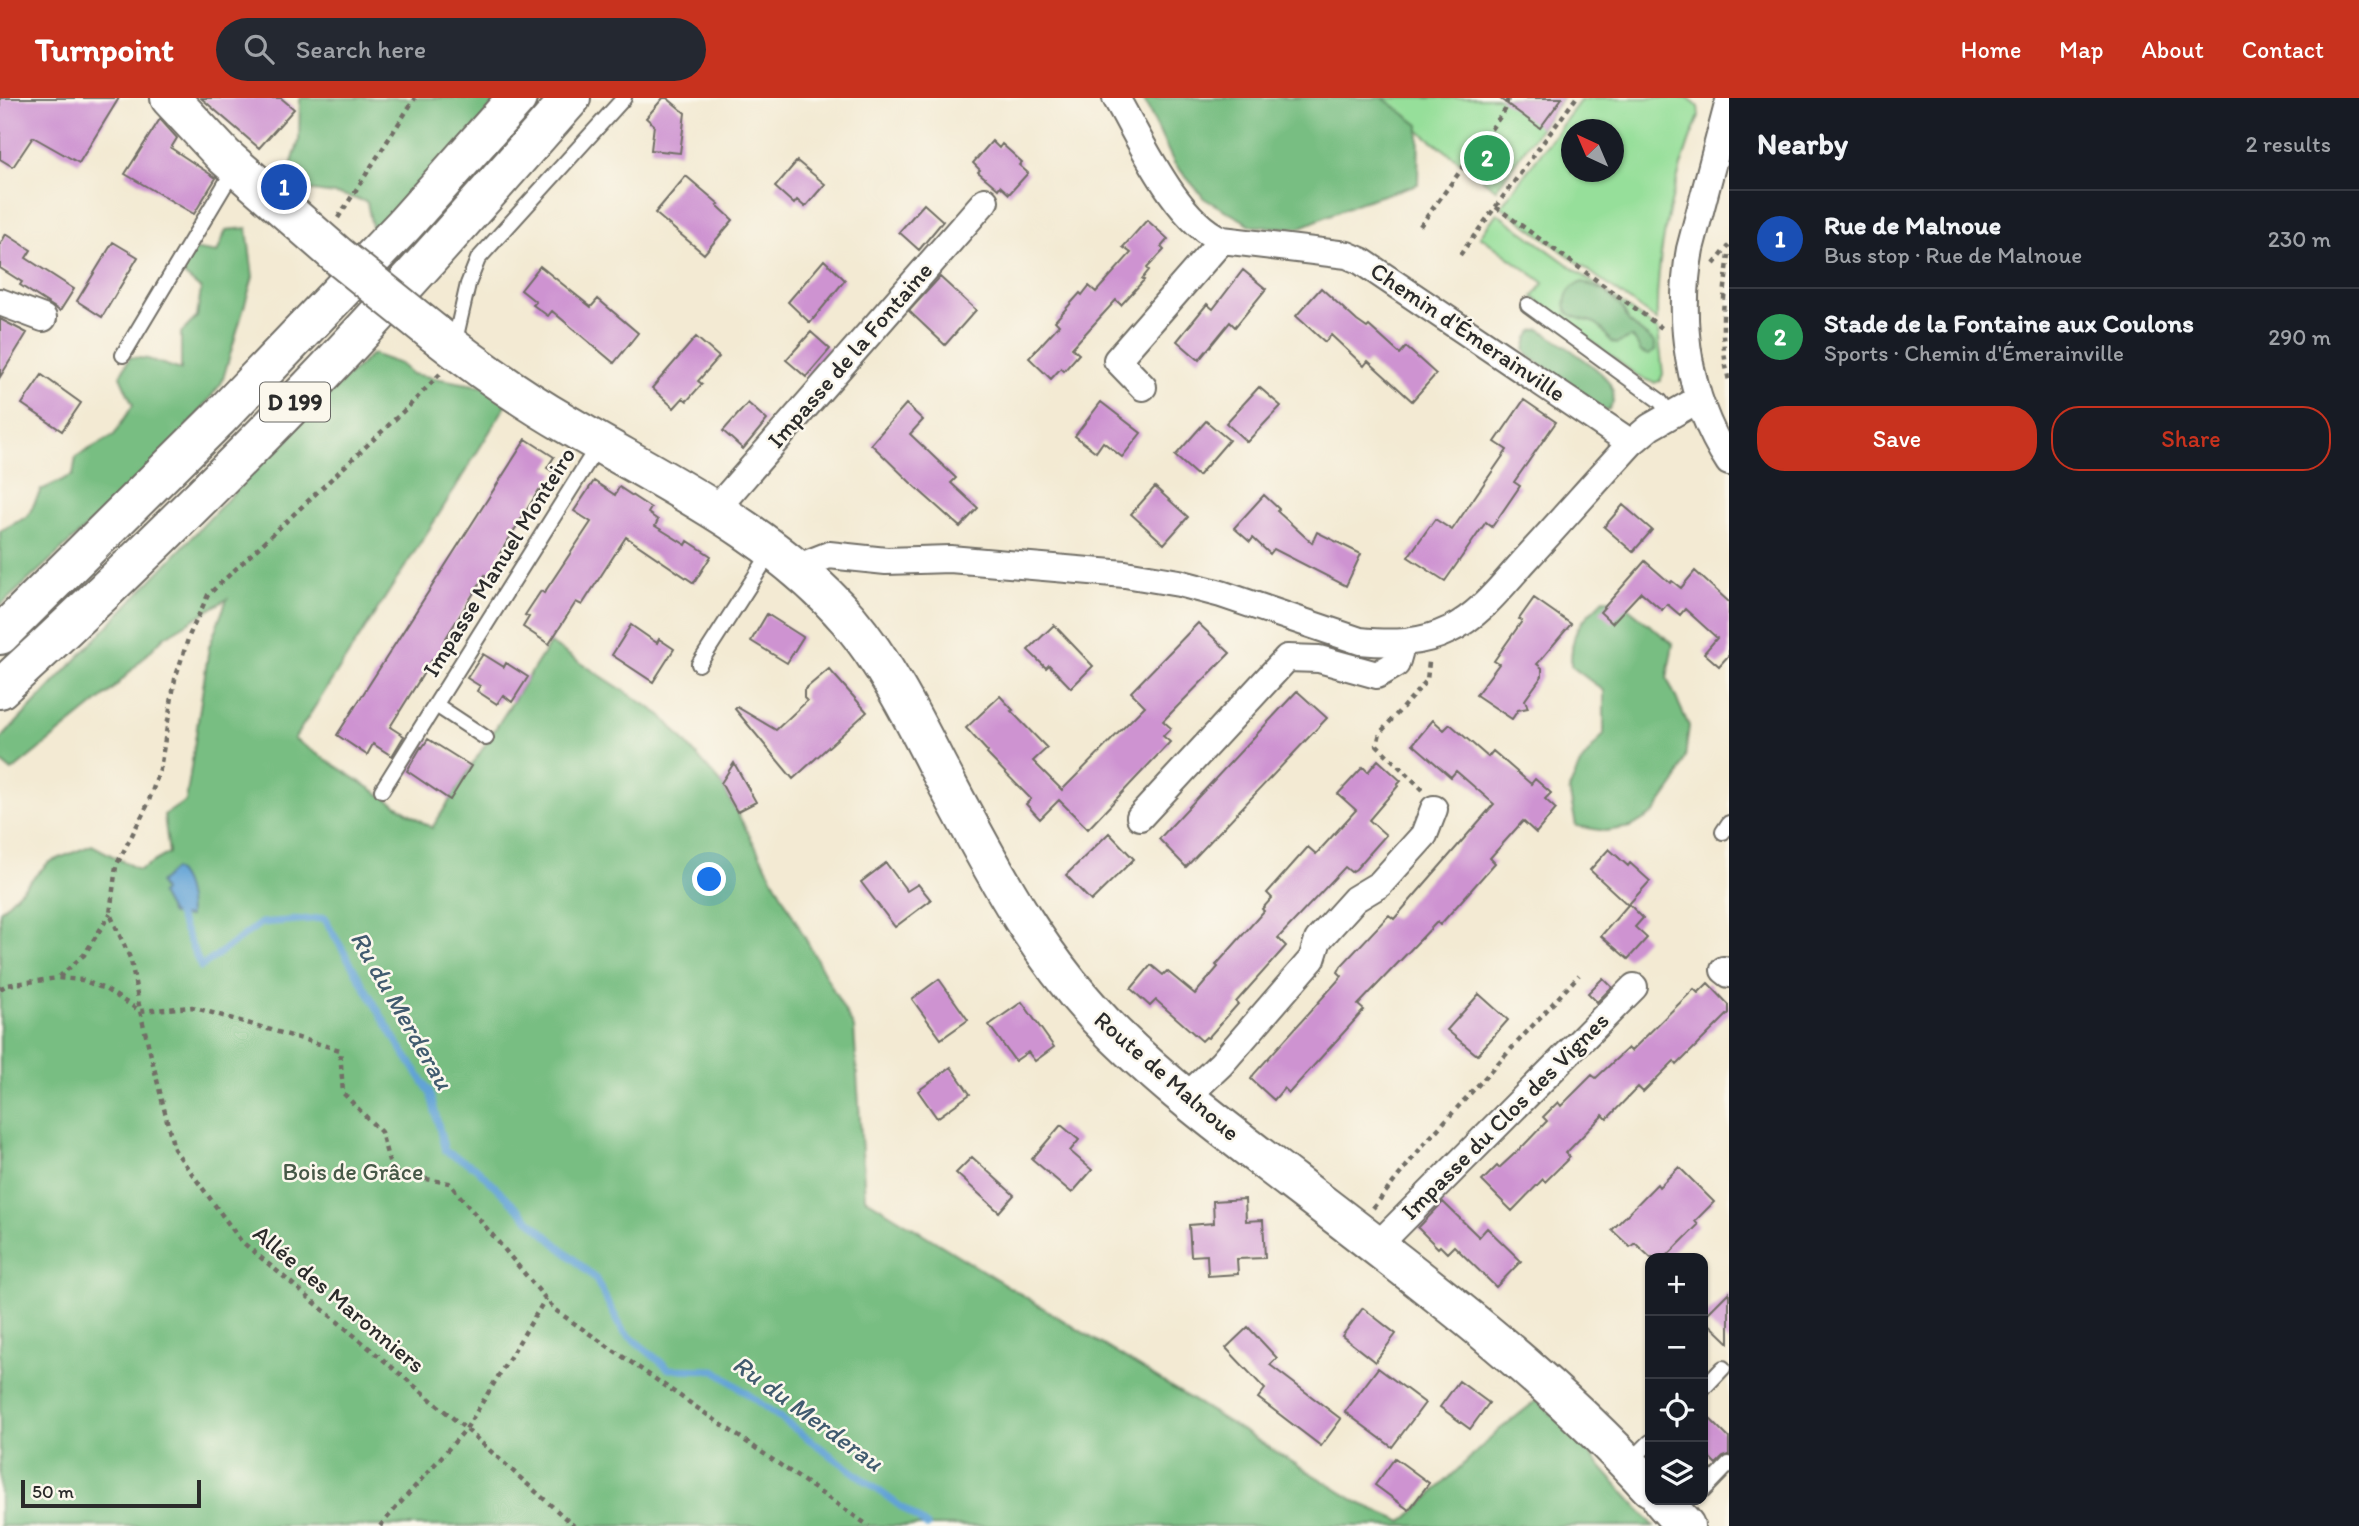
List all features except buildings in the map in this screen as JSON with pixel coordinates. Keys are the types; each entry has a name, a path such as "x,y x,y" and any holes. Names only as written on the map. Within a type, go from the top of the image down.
{"main road":[{"name":"Route de Malnoue","path":"170,98 235,167 329,248 444,341 518,395 715,510 784,559 848,620 883,666 1009,899 1048,958 1097,1017 1185,1098 1496,1340 1643,1464"},
{"name":"D 199","path":"0,635 219,418 404,225 517,98"},
{"name":"D 199","path":"0,689 210,489 309,387 438,249 571,98"}],"street":[{"name":"Chemin d'Émerainville","path":"1116,98 1181,206 1205,230 1222,240 1347,255 1361,261 1631,443"},
{"path":"1729,101 1700,204 1686,272 1686,338 1699,399 1729,462"},
{"name":"Impasse de la Fontaine","path":"715,510 985,201"},
{"path":"1143,387 1117,360 1222,240"},
{"path":"0,302 43,318"},
{"path":"784,559 829,555 886,561 950,559 1125,574 1179,583 1221,594 1360,640 1402,643 1430,638 1450,630 1480,608 1631,443 1670,414 1699,399"},
{"path":"1140,817 1287,658 1319,659 1377,675 1396,664 1402,643"},
{"path":"1185,1098 1221,1063 1312,959 1318,940 1355,899 1380,884 1424,835 1434,809"},
{"name":"Impasse du Clos des Vignes","path":"1366,1238 1634,987"}],"lane":[{"path":"444,341 478,259 624,98"},
{"path":"123,355 235,167"},
{"path":"1528,305 1660,401 1670,414"},
{"name":"Impasse Manuel Monteiro","path":"382,790 600,443"},
{"path":"699,664 784,559"},
{"name":"Impasse Manuel Monteiro","path":"436,705 486,738"},
{"path":"1708,1384 1723,1368"},
{"path":"1683,1508 1729,1464"}],"path":[{"path":"329,248 415,98"},
{"path":"1420,226 1505,110 1508,98"},
{"path":"1460,255 1576,98"},
{"path":"1496,207 1673,335"},
{"path":"1729,254 1722,331 1729,381"},
{"path":"58,978 84,955 110,914 116,866 147,806 160,769 176,679 189,636 208,595 438,377 444,341"},
{"path":"1430,638 1427,680 1380,733 1377,745 1422,789 1434,809"},
{"name":"Allée des Maronniers","path":"110,914 131,960 140,1012 174,1149 240,1241 466,1429 574,1526"},
{"path":"1366,1238 1424,1144 1578,975"},
{"path":"0,989 8,985 58,978 82,980 105,989 140,1012 192,1007 340,1050 343,1093 381,1132 392,1173 449,1183 555,1310 869,1526"},
{"path":"380,1526 466,1429 546,1298"}],"green space":[{"path":"300,98 500,98 375,242 367,202 342,195 284,187 299,141"},
{"path":"1143,98 1383,98 1419,125 1418,184 1358,203 1299,228 1253,226 1205,199 1174,163"},
{"path":"1376,98 1562,98 1496,189"},
{"path":"1593,98 1689,98 1698,107 1699,116 1668,216 1659,269 1657,321 1501,206 1561,126 1561,182 1624,182 1624,119 1566,119 1580,101"},
{"path":"1497,213 1658,330 1663,374 1660,381 1654,383 1639,377 1533,297 1544,283 1480,236"},
{"path":"247,228 253,277 222,382 172,449 0,606 0,531 28,516 41,490 73,475 76,457 114,435 133,405 120,376 130,357 148,359 181,370 181,333 197,317 201,289 174,267 187,248 217,253 226,230"},
{"path":"1583,282 1606,292 1623,309 1629,322 1655,343 1655,351 1648,355 1641,352 1631,337 1617,344 1611,342 1598,325 1570,314 1565,304 1567,295"},
{"path":"1540,329 1605,378 1613,394 1608,410 1604,410 1529,356 1525,350 1528,338 1533,331"},
{"name":"Bois de Grâce","path":"372,354 400,364 412,374 514,392 294,739 432,828 550,643 661,715 721,783 854,1028 865,1198 1359,1503 1403,1522 1499,1430 1537,1400 1569,1431 1654,1526 0,1526 0,911 49,862 92,845 139,870 169,853 164,815 186,801 209,647 227,599 164,637 111,691 12,771 0,761 0,740 314,408"},
{"path":"1604,599 1617,599 1673,644 1667,678 1689,726 1685,758 1676,782 1654,813 1631,827 1605,831 1576,826 1569,789 1580,764 1604,734 1604,691 1571,666 1573,643 1578,628"}],"water":[{"path":"174,869 188,897 189,917 171,914 160,894 163,891 159,883"}],"waterway":[{"name":"Ru du Merderau","path":"175,908 201,967 261,923 324,918 398,1044 430,1092 445,1151 475,1167 595,1278 623,1331 669,1369 715,1370 927,1526"}],"place":[{"name":"Stade de la Fontaine aux Coulons","path":"1487,158"},
{"name":"Rue de Malnoue","path":"284,187"}]}
